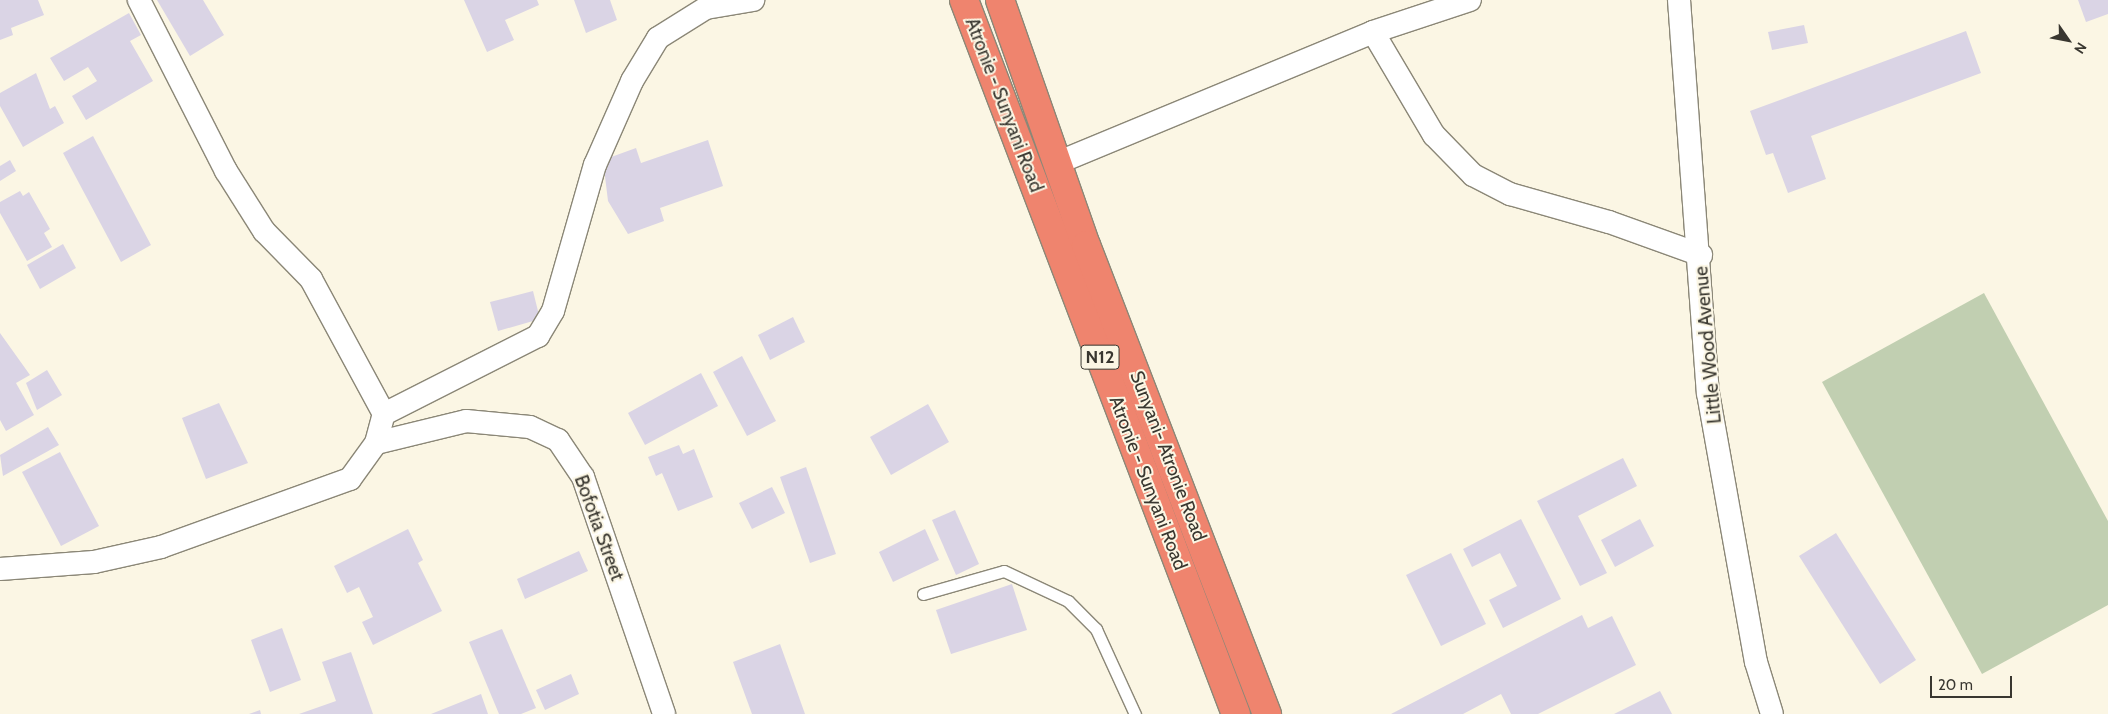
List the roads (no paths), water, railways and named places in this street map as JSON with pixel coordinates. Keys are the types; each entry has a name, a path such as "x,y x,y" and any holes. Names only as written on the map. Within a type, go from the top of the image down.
{"highway":[{"name":"Atronie - Sunyani Road","path":"964,0 1236,714"},
{"name":"Sunyani- Atronie Road","path":"1000,0 1057,163 1267,714"}],"street":[{"path":"0,568 94,562 197,536 350,479 376,443 384,414 311,279 264,231 226,171 139,0"},
{"path":"384,414 538,336 553,311 595,165 632,81 658,38 706,8 753,0"},
{"path":"1057,163 1373,32 1470,0"},
{"name":"Little Wood Avenue","path":"1679,0 1701,256 1708,393 1756,662 1772,714"},
{"path":"1373,32 1434,135 1473,176 1510,194 1609,222 1701,256"},
{"name":"Bofotia Street","path":"376,443 466,421 530,427 558,440 583,477 664,714"}],"lane":[{"path":"923,594 1004,571 1068,601 1096,629 1135,714"}]}
